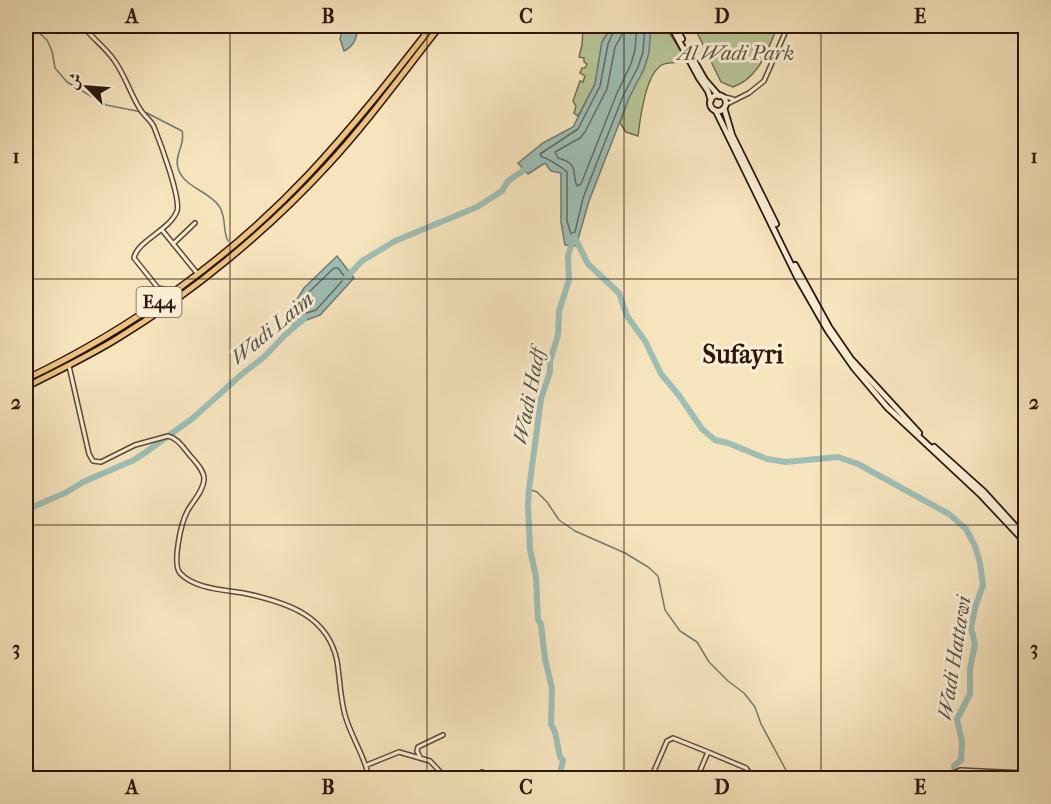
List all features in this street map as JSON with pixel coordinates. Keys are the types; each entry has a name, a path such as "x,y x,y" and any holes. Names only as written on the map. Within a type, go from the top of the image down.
{"highway":[{"name":"E44","path":"26,379 100,341 158,304 279,204 334,146 432,26"},
{"name":"E44","path":"26,387 117,339 162,309 224,262 325,168 372,114 440,26"},
{"path":"267,224 264,222 275,212 279,204"}],"main road":[{"path":"673,26 700,73 711,89 720,96 732,135 800,275 829,327 851,359 914,428 984,492 1026,538"},
{"path":"673,26 708,91 710,106 716,111 802,285 828,331 854,368 887,407 980,494 1026,543"},
{"path":"711,100 713,97 720,96"},
{"path":"716,111 724,106"}],"street":[{"path":"83,26 114,59 141,111 153,126 178,206 172,220 134,255 135,260 159,288 168,292 174,291"},
{"path":"724,106 757,88 764,81 788,26"},
{"path":"720,96 738,98"},
{"path":"173,244 195,223"},
{"path":"162,230 197,273"},
{"path":"158,304 159,288"},
{"path":"69,366 89,454 93,460 101,462 135,445 168,436 177,441 201,470 204,480 202,488 183,521 176,555 176,568 180,573 186,579 221,591 247,594 292,608 310,616 318,624 336,655 348,724 367,765 369,778"},
{"path":"421,758 417,751 418,747 443,735"},
{"path":"651,778 670,738 746,768 753,778"},
{"path":"367,765 397,752 432,762 446,778"},
{"path":"697,778 708,752"},
{"path":"944,778 960,770 1026,773"},
{"path":"464,778 482,772 498,778"}],"green space":[{"path":"591,26 612,26 602,42 595,84 578,116 574,113 576,106 573,101 580,81 583,82 585,76 580,73 587,64 584,58 579,57 583,29 589,29"},
{"path":"651,26 665,26 681,51 680,62 662,65 653,74 644,100 638,136 626,132 620,123"},
{"name":"Al Wadi Park","path":"694,26 778,26 762,62 750,77 733,87 721,82"}],"water":[{"path":"343,26 356,26 357,30 353,44 344,51 340,39"},
{"path":"612,26 651,26 649,53 589,201 576,246 565,245 561,222 561,173 551,171 545,163 528,174 518,163 543,143 573,127 595,84 602,42"},
{"path":"337,256 354,278 320,315 293,325 287,315 304,288"}],"waterway":[{"path":"26,26 35,29 47,40 55,68 67,82 106,105 147,113 182,131 178,168 185,180 209,196 219,206 228,241"},
{"name":"Wadi Laim","path":"345,279 362,261 395,241 477,207 502,191 508,181 530,166"},
{"name":"Wadi Hattawi","path":"574,236 588,264 619,293 627,316 645,341 661,374 702,429 715,440 767,459 786,462 838,457 858,464 949,514 966,529 975,546 983,585 971,628 975,644 970,669 970,694 957,719 962,742 961,760 954,766 956,778"},
{"name":"Wadi Hadf","path":"563,778 561,769 563,760 560,757 551,724 552,688 545,659 541,624 538,620 536,577 530,549 528,505 541,399 558,335 559,311 569,280 568,256 573,239"},
{"name":"Wadi Laim","path":"26,510 134,460 146,452 193,418 304,319"},
{"path":"529,489 537,492 559,520 575,531 625,553 658,576 665,610 680,631 697,642 709,662 744,693 755,707 788,778"}],"district":[{"name":"Sufayri","path":"743,354"}]}
